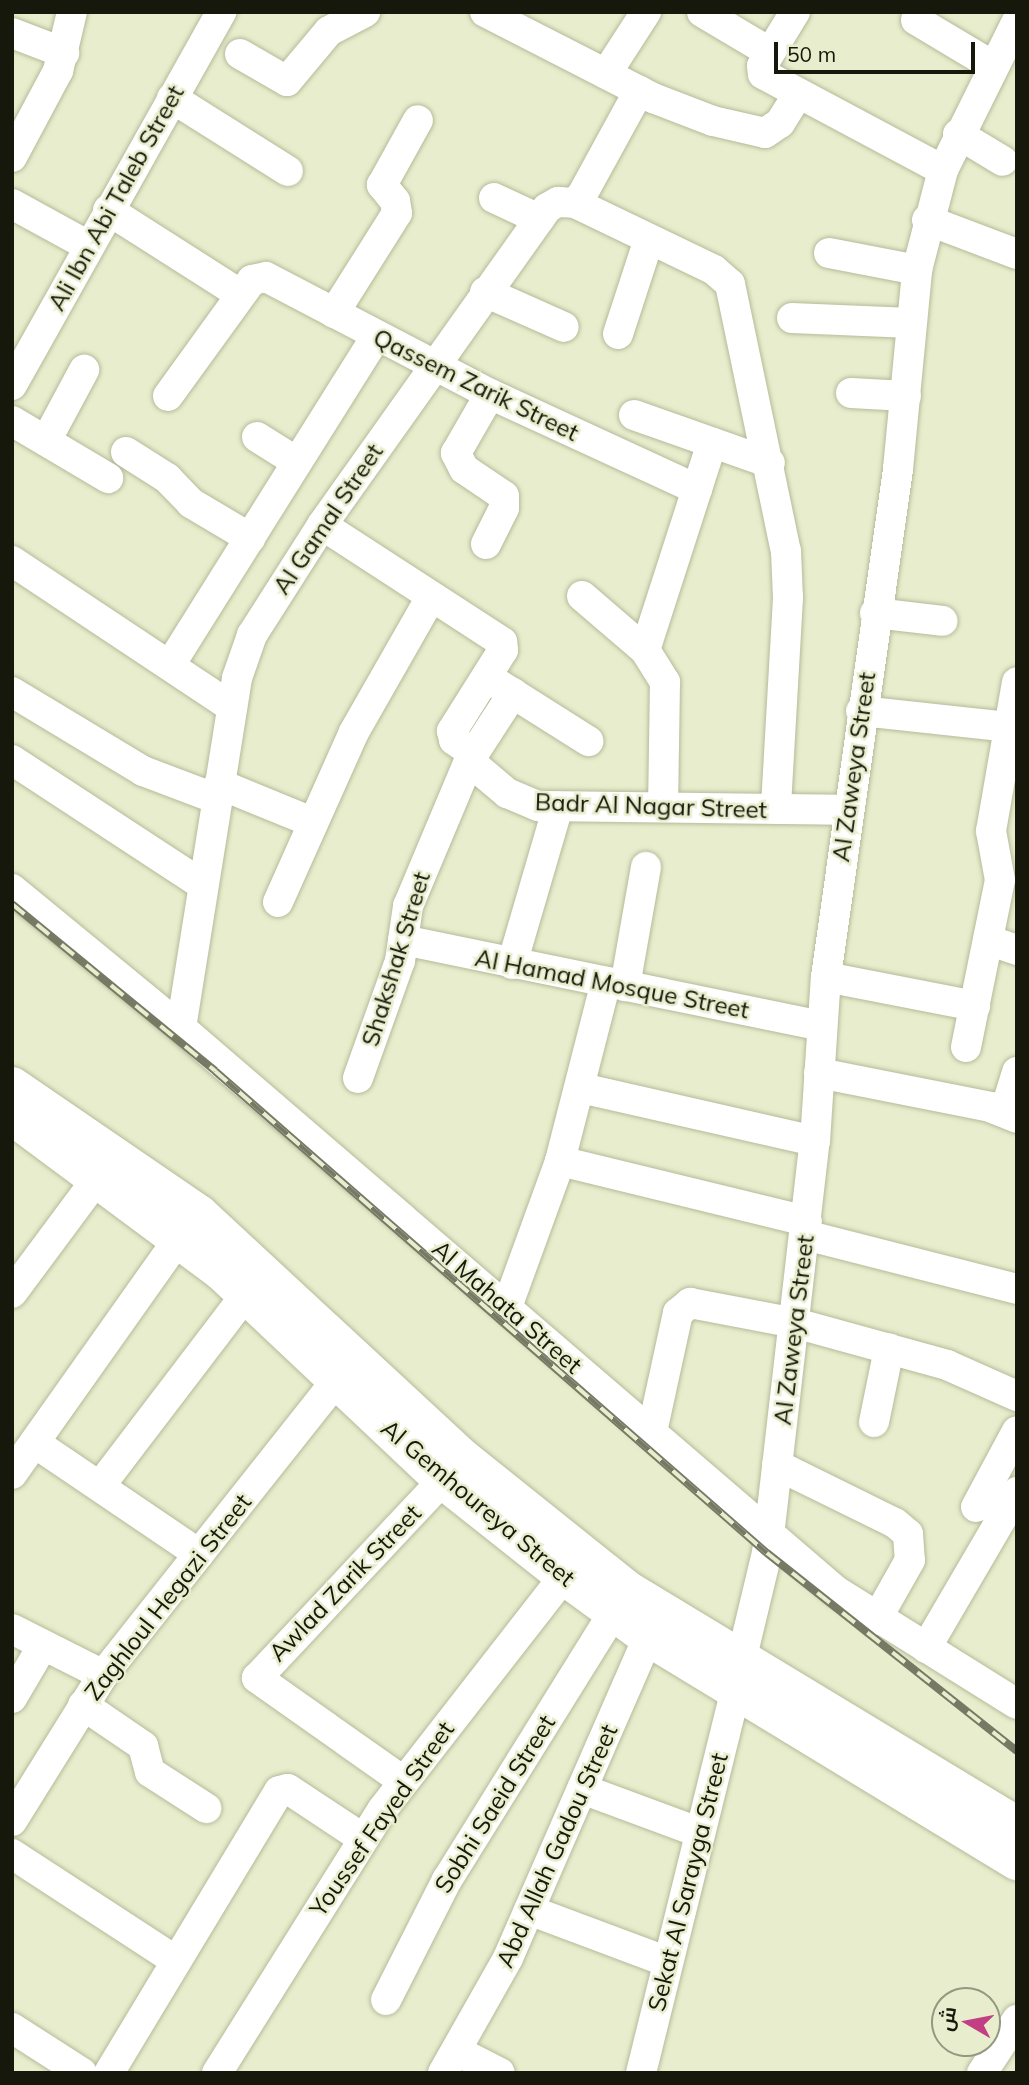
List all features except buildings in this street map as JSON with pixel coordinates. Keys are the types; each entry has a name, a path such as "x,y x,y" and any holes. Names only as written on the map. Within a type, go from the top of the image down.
{"main road":[{"name":"Al Gemhoureya Street","path":"14,1113 247,1293 336,1381 443,1480 614,1612 653,1625"},
{"name":"Al Gemhoureya Street","path":"14,1113 199,1214 464,1459 653,1625 738,1676 1017,1861"},
{"name":"Al Gemhoureya Street","path":"738,1676 1017,1826"}],"street":[{"path":"12,157 64,53 72,12"},
{"name":"Ali Ibn Abi Taleb Street","path":"12,385 221,12"},
{"path":"240,54 287,81 329,31 365,12"},
{"path":"485,12 639,91 713,121 765,133 780,123 798,94"},
{"path":"606,74 646,12"},
{"path":"702,12 769,52"},
{"path":"795,12 769,52 763,74 943,170"},
{"path":"916,20 1003,59"},
{"name":"Al Zaweya Street","path":"769,1533 815,1141 825,977 906,396 917,270 927,220 943,170 958,134 1003,59 1017,21"},
{"path":"12,33 64,53"},
{"path":"639,91 575,203 714,270 730,284 770,463 786,551 788,598 776,809"},
{"path":"172,97 288,171"},
{"path":"334,313 397,213 395,201 382,185 418,120"},
{"path":"958,134 1003,161"},
{"path":"494,198 539,219"},
{"name":"Al Gamal Street","path":"181,1028 232,707 252,635 322,525 539,219 552,203 575,203"},
{"path":"12,204 88,246"},
{"name":"Qassem Zarik Street","path":"108,211 249,286 273,279 376,337 490,394 697,489"},
{"path":"927,220 1017,254"},
{"path":"618,334 649,239"},
{"path":"829,253 917,270"},
{"path":"168,396 249,286"},
{"path":"485,292 564,327"},
{"path":"792,318 911,323"},
{"path":"170,666 376,337"},
{"path":"46,441 83,370"},
{"path":"851,393 906,396"},
{"path":"486,544 504,508 503,496 464,469 456,453 490,394"},
{"path":"634,415 770,463"},
{"path":"12,421 108,478"},
{"path":"257,437 298,462"},
{"path":"645,650 712,443"},
{"path":"126,452 167,478 191,503 250,538"},
{"path":"278,902 354,732 431,597 322,525"},
{"path":"12,561 232,707"},
{"path":"582,596 645,650 661,674 668,701 663,807"},
{"name":"Badr Al Nagar Street","path":"431,597 502,642 503,650 452,730 454,740 520,801 558,807 847,810"},
{"path":"875,613 943,621"},
{"path":"486,676 588,741"},
{"path":"966,1047 988,940 1009,873 991,831 1017,682"},
{"path":"12,692 143,771 218,791 312,822"},
{"name":"Shakshak Street","path":"358,1078 400,961 408,906 471,757 513,693"},
{"path":"861,711 1009,727"},
{"path":"12,760 203,885"},
{"path":"512,964 558,807"},
{"path":"507,1307 560,1161 616,984 646,867"},
{"name":"Al Mahata Street","path":"12,889 181,1028 769,1533 876,1620 1014,1694"},
{"name":"Al Hamad Mosque Street","path":"403,940 821,1026"},
{"path":"988,940 1017,950"},
{"path":"825,977 975,1006"},
{"path":"819,1073 1011,1114 1017,1072"},
{"path":"581,1088 815,1141"},
{"path":"560,1161 1017,1289"},
{"path":"12,1293 98,1177"},
{"path":"12,1475 179,1238"},
{"path":"100,1486 247,1293"},
{"path":"652,1432 683,1306 695,1304 795,1324 889,1349 957,1369 1017,1396"},
{"path":"874,1422 889,1349"},
{"name":"Zaghloul Hegazi Street","path":"12,1821 103,1675 336,1381"},
{"path":"976,1507 1017,1432"},
{"path":"35,1443 199,1554"},
{"path":"778,1465 895,1522 908,1534 912,1551 907,1566 876,1620"},
{"name":"Awlad Zarik Street","path":"403,1782 257,1678 443,1480"},
{"path":"926,1648 1017,1492"},
{"name":"Sekat Al Sarayga Street","path":"641,2073 738,1676 769,1533"},
{"name":"Youssef Fayed Street","path":"216,2073 362,1838 564,1576"},
{"name":"Sobhi Saeid Street","path":"386,2000 441,1890 614,1612"},
{"name":"Abd Allah Gadou Street","path":"450,2062 529,1910 653,1625"},
{"path":"12,1629 103,1675"},
{"path":"12,1698 43,1645"},
{"path":"83,1704 143,1746 150,1772 206,1808"},
{"path":"108,2073 283,1788 362,1838"},
{"path":"582,1788 698,1832"},
{"path":"12,1854 176,1961"},
{"path":"529,1910 668,1962"},
{"path":"982,2073 1017,2020"},
{"path":"12,2028 82,2073"},
{"path":"450,2062 500,2073"}],"railway":[{"path":"12,904 215,1071 767,1553 1017,1751"}]}
